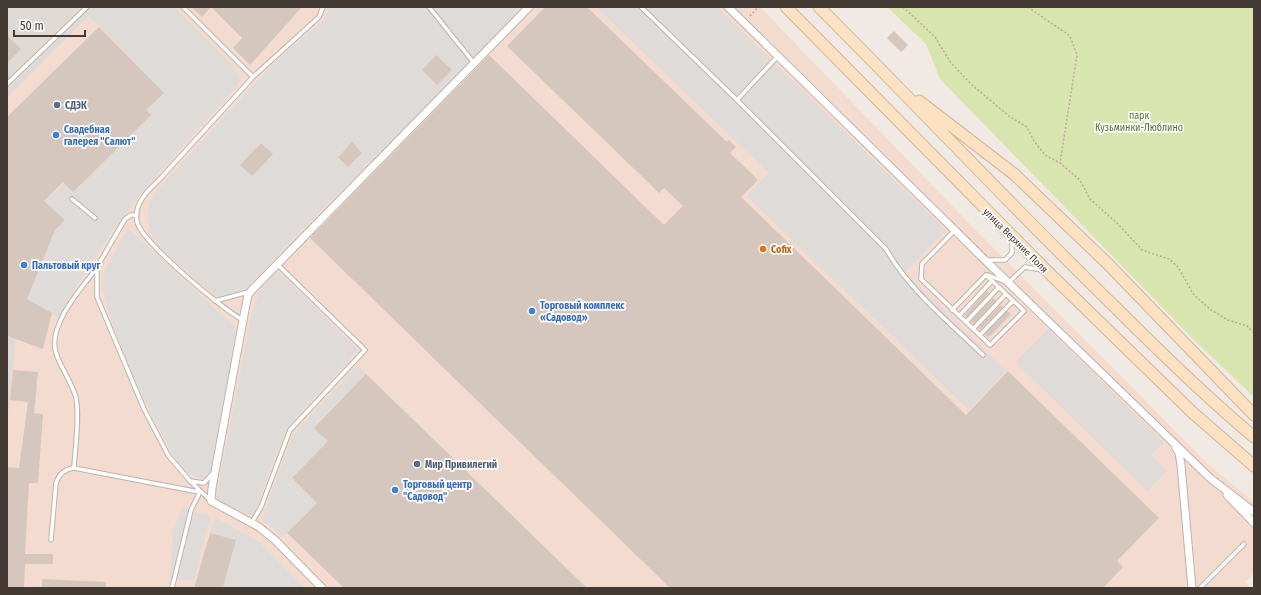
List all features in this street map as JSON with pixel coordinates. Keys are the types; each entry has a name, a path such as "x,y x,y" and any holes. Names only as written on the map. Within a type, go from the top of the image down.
{"main road":[{"name":"улица Верхние Поля","path":"786,7 1012,237 1193,413 1254,466"},
{"name":"улица Верхние Поля","path":"819,7 1026,221 1206,397 1254,437"},
{"path":"890,79 1014,174 1107,263 1254,415"}],"street":[{"path":"322,588 275,540 252,522 211,501 248,295 529,7"},
{"path":"728,7 984,260 1172,440 1254,524"},
{"path":"1172,440 1179,453 1181,465 1192,588"},
{"path":"1210,478 1254,512"}],"lane":[{"path":"7,84 87,7"},
{"path":"183,7 253,77"},
{"path":"243,320 231,314 215,301 147,238 139,226 137,214 145,193 253,77 319,17 323,7"},
{"path":"429,7 474,63"},
{"path":"641,7 738,100 886,249 898,270 926,301 983,355"},
{"path":"738,100 778,56"},
{"path":"72,200 95,218"},
{"path":"74,468 77,405 73,388 56,353 56,337 63,314 97,267 125,219 131,215 137,214"},
{"path":"954,230 922,264 922,279 952,310 990,345 1024,311 986,275"},
{"path":"984,260 1005,260 1012,253 1012,237"},
{"path":"252,522 261,507 290,430 365,350 277,264"},
{"path":"97,267 98,301 141,402 168,455 200,492 211,501"},
{"path":"986,275 1008,283 1025,267 1047,271"},
{"path":"952,310 986,275"},
{"path":"959,316 992,281"},
{"path":"966,322 999,288"},
{"path":"215,301 227,299 252,290"},
{"path":"973,329 1006,294"},
{"path":"980,335 1013,301"},
{"path":"51,540 56,483 59,475 64,470 74,468 200,492"},
{"path":"190,481 204,483 216,469"},
{"path":"172,588 191,510 200,492"},
{"path":"1200,588 1244,544"}],"path":[{"path":"744,23 758,7"},
{"path":"903,7 935,37 951,63 972,85 1009,116 1027,127 1034,141 1045,155 1060,163 1080,180 1090,199 1119,225 1142,250 1169,259 1178,266 1194,295 1205,305 1228,320 1247,326 1254,333"},
{"path":"1028,7 1070,36 1077,55 1060,163"}],"shaded area":[{"path":"7,7 98,7 7,98"},
{"name":"Торговый комплекс «Садовод»","path":"98,7 760,7 962,216 1208,464 1254,502 1254,573 1245,582 1251,588 7,588 7,425 10,337 7,334 7,98"},
{"path":"98,7 174,7 233,66 240,80 237,87 147,186 112,232 76,287 58,318 27,299 55,230 65,220 44,201 164,93 89,16"},
{"path":"330,7 517,8 512,20 300,232 241,294 229,301 215,296 159,247 152,237 146,219 150,202 159,188 252,86 288,50 323,21","holes":["436,56 451,70 437,85 422,70","260,143 272,154 252,176 240,165","352,143 362,153 348,167 338,156"]},
{"path":"596,7 717,7 946,230 905,272 1006,371 969,410 746,196 769,173"},
{"path":"128,228 234,326 237,339 208,484 183,470 165,440 136,384 114,328 102,290 103,274"},
{"path":"278,271 358,350 286,429 254,515 247,514 216,499 252,312 259,292"},
{"path":"1048,329 1164,442 1151,455 1167,471 1147,491 1015,362"},
{"path":"7,334 16,339 7,425"},
{"path":"357,365 366,374 314,427 328,441 292,478 317,503 283,537 262,520 290,441 297,431"},
{"path":"182,508 210,516 194,580 170,580 173,531"},
{"path":"216,518 259,542 305,588 223,588 236,541 210,533"}],"green space":[{"name":"парк Кузьминки-Люблино","path":"887,7 1254,7 1254,397 1195,341 940,79 926,44"}],"building":[{"path":"191,7 211,7 202,17"},
{"path":"211,7 302,7 250,65 233,48 242,38"},
{"path":"545,7 587,7 727,142 729,140 736,147 730,153 758,180 741,197 966,415 1008,371 1159,518 1117,561 1123,567 1103,588 670,588 310,238 489,55 664,225 683,206 664,188 659,193 507,46"},
{"path":"99,27 164,93 146,110 151,115 73,192 63,182 44,201 65,220 55,230 27,299 52,313 43,349 10,337 7,334 7,117"},
{"path":"894,31 908,45 901,52 887,38"},
{"path":"7,35 21,49 7,63"},
{"path":"436,55 452,70 437,85 422,70"},
{"path":"352,142 362,153 348,167 338,157"},
{"path":"261,143 273,154 252,176 240,165"},
{"path":"987,291 989,293 967,317 965,315"},
{"path":"993,298 996,300 974,324 971,321"},
{"path":"1000,305 1003,307 980,330 978,328"},
{"path":"1007,311 1011,314 988,338 985,334"},
{"path":"13,370 38,372 34,413 43,414 38,483 29,483 25,554 53,554 53,564 25,564 24,588 7,588 7,467 19,468 28,402 10,400"},
{"name":"Торговый центр \"Садовод\"","path":"366,374 587,588 344,588 287,533 317,503 292,478 328,441 314,428"},
{"path":"210,533 236,540 223,588 194,588"},
{"path":"42,579 106,582 106,588 42,588"}],"place":[{"name":"СДЭК","path":"57,105"},
{"name":"Свадебная галерея \"Салют\"","path":"56,135"},
{"name":"Cofix","path":"763,249"},
{"name":"Пальтовый круг","path":"24,265"},
{"name":"Торговый комплекс «Садовод»","path":"532,311"},
{"name":"Мир Привилегий","path":"417,464"},
{"name":"Торговый центр \"Садовод\"","path":"395,490"}]}
